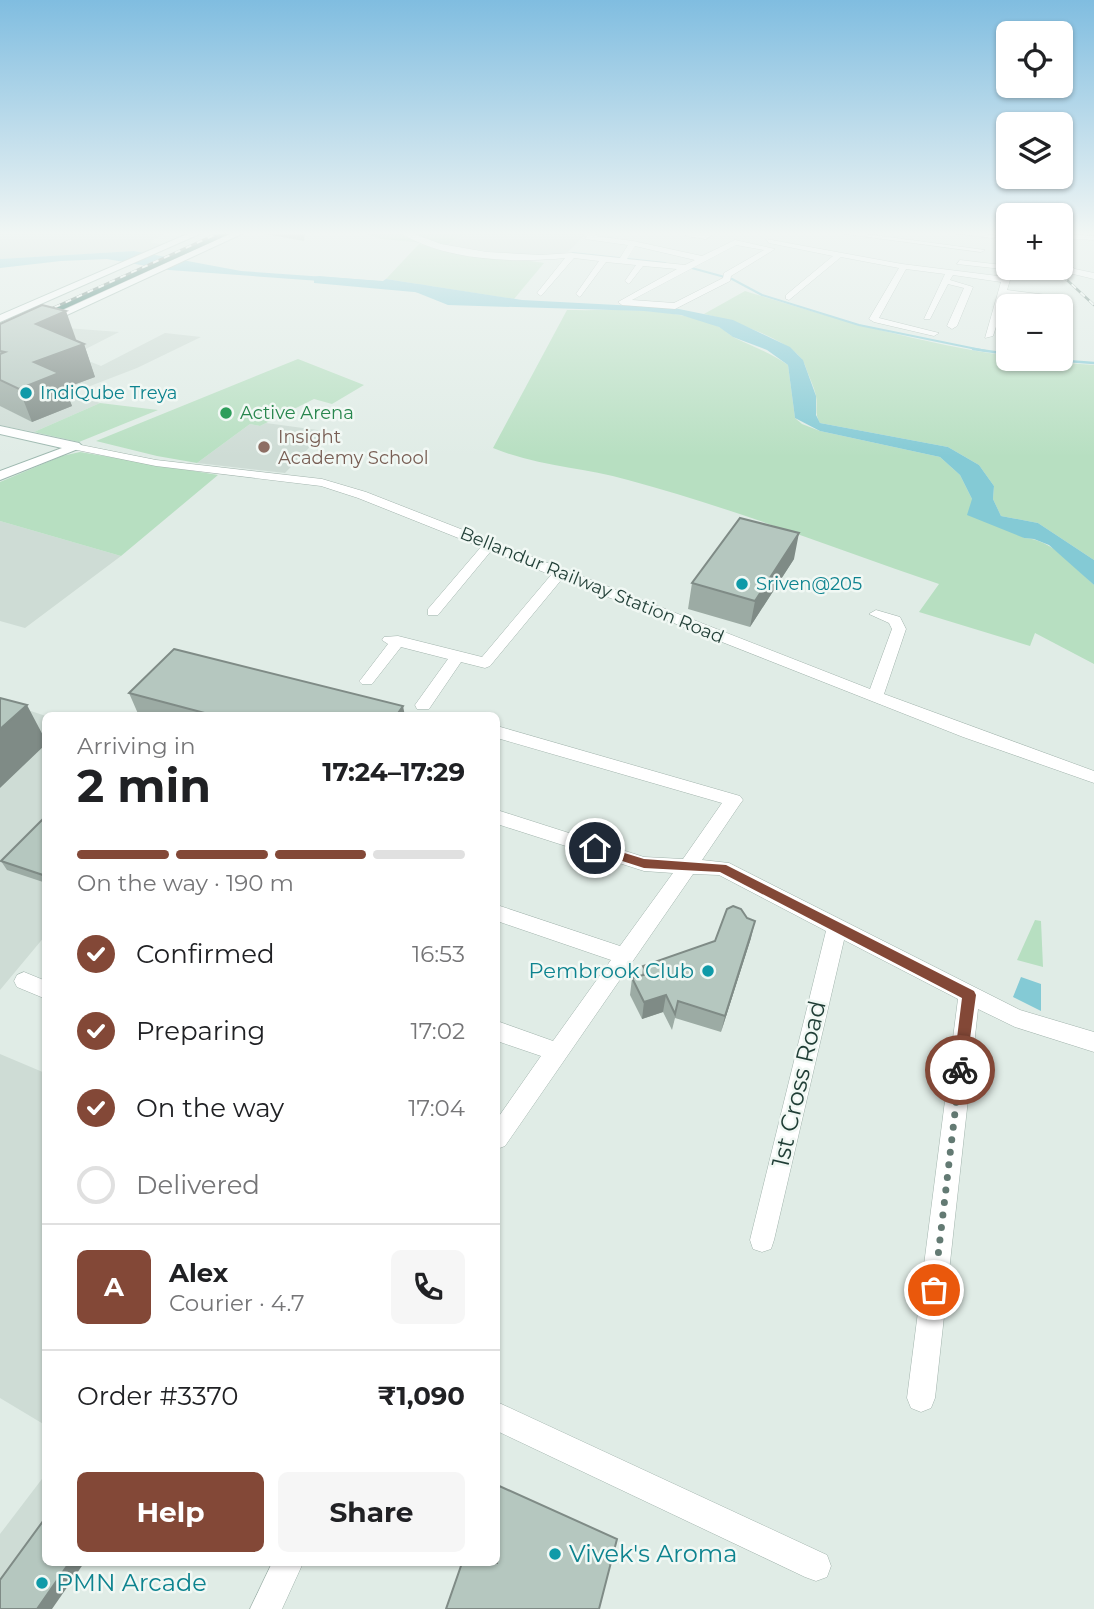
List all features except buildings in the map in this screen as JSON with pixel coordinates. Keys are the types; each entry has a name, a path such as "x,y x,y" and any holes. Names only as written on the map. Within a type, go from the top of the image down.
{"highway":[{"path":"0,328 45,307"},
{"path":"0,335 64,307"},
{"path":"4,317 22,318"}],"street":[{"path":"4,317 29,307"},
{"path":"0,343 74,307"},
{"path":"880,307 874,319 934,333"},
{"path":"927,317 932,307"},
{"path":"952,326 960,307"},
{"path":"988,336 997,307"},
{"path":"0,430 76,447"},
{"path":"0,476 76,447"},
{"name":"Bellandur Railway Station Road","path":"76,447 175,465 322,483 362,495 376,503 490,544 559,574 669,614 875,697 1094,777"},
{"path":"433,612 490,544"},
{"path":"367,681 394,641 485,663 559,574"},
{"path":"875,697 899,629 895,620 876,614"},
{"path":"423,705 457,657"},
{"path":"500,733 734,800 500,1134"},
{"path":"500,818 644,864 722,868 1014,1018 1094,1042"},
{"path":"500,914 625,956"},
{"name":"1st Cross Road","path":"762,1240 837,927"},
{"path":"24,981 42,988"},
{"path":"920,1398 969,995"},
{"path":"500,1032 557,1052"},
{"path":"500,1417 816,1566"},
{"path":"270,1607 287,1566"}],"shaded area":[{"path":"53,327 119,332 74,355 101,366 165,333 201,337 137,368 72,393 100,403 34,432 0,425 0,351"},
{"name":"Insight Academy School","path":"266,423 325,431 285,473 197,463 250,424 260,426"},
{"path":"0,521 121,556 25,628 0,621"},
{"path":"0,701 42,715 42,940 0,990"},
{"path":"0,1054 42,1072 42,1423 0,1398"},
{"path":"42,1479 42,1531 0,1592 0,1534"}],"green space":[{"path":"716,307 797,307 875,329 996,354 996,371 1073,371 1073,364 1094,365 1094,560 1038,523 1001,516 993,499 994,486 979,465 948,447 820,423 815,392 799,356 760,332 704,314"},
{"path":"567,310 662,312 717,326 788,365 795,418 802,424 820,431 940,457 960,475 972,499 1024,538 1044,543 1053,549 1094,585 1094,664 1035,633 1030,646 919,612 939,584 667,491 611,476 527,459 493,448"},
{"name":"Active Arena","path":"298,359 364,385 332,404 314,399 260,426 250,424 197,463 96,441"},
{"path":"100,403 158,410 79,442 34,432"},
{"path":"80,452 218,475 121,556 0,521 0,482 62,456"},
{"path":"1035,920 1041,921 1043,967 1017,960"}],"water":[{"path":"516,307 674,308 733,320 790,347 803,360 816,396 816,415 820,423 948,447 979,465 994,486 993,499 1001,516 1038,523 1094,560 1094,585 1049,545 967,515 972,499 960,475 940,457 820,431 795,418 788,365 767,350 733,337 719,327 681,315 644,311"},
{"path":"1021,977 1041,984 1041,1011 1013,997"}],"waterway":[{"path":"801,307 859,325 984,351"},
{"path":"973,349 984,351"},
{"path":"984,351 996,352"},
{"path":"1073,361 1094,363"}],"railway":[{"path":"0,332 55,307"}],"way so far":[{"path":"934,1290 960,1070"}],"place":[{"name":"IndiQube Treya","path":"26,393"},
{"name":"Active Arena","path":"226,413"},
{"name":"Insight Academy School","path":"264,447"},
{"name":"Sriven@205","path":"742,584"},
{"name":"Pembrook Club","path":"708,971"},
{"name":"Vivek's Aroma","path":"555,1554"},
{"name":"PMN Arcade","path":"42,1583"}],"route":[{"path":"595,848 644,864 722,868 969,995 960,1070"}]}
